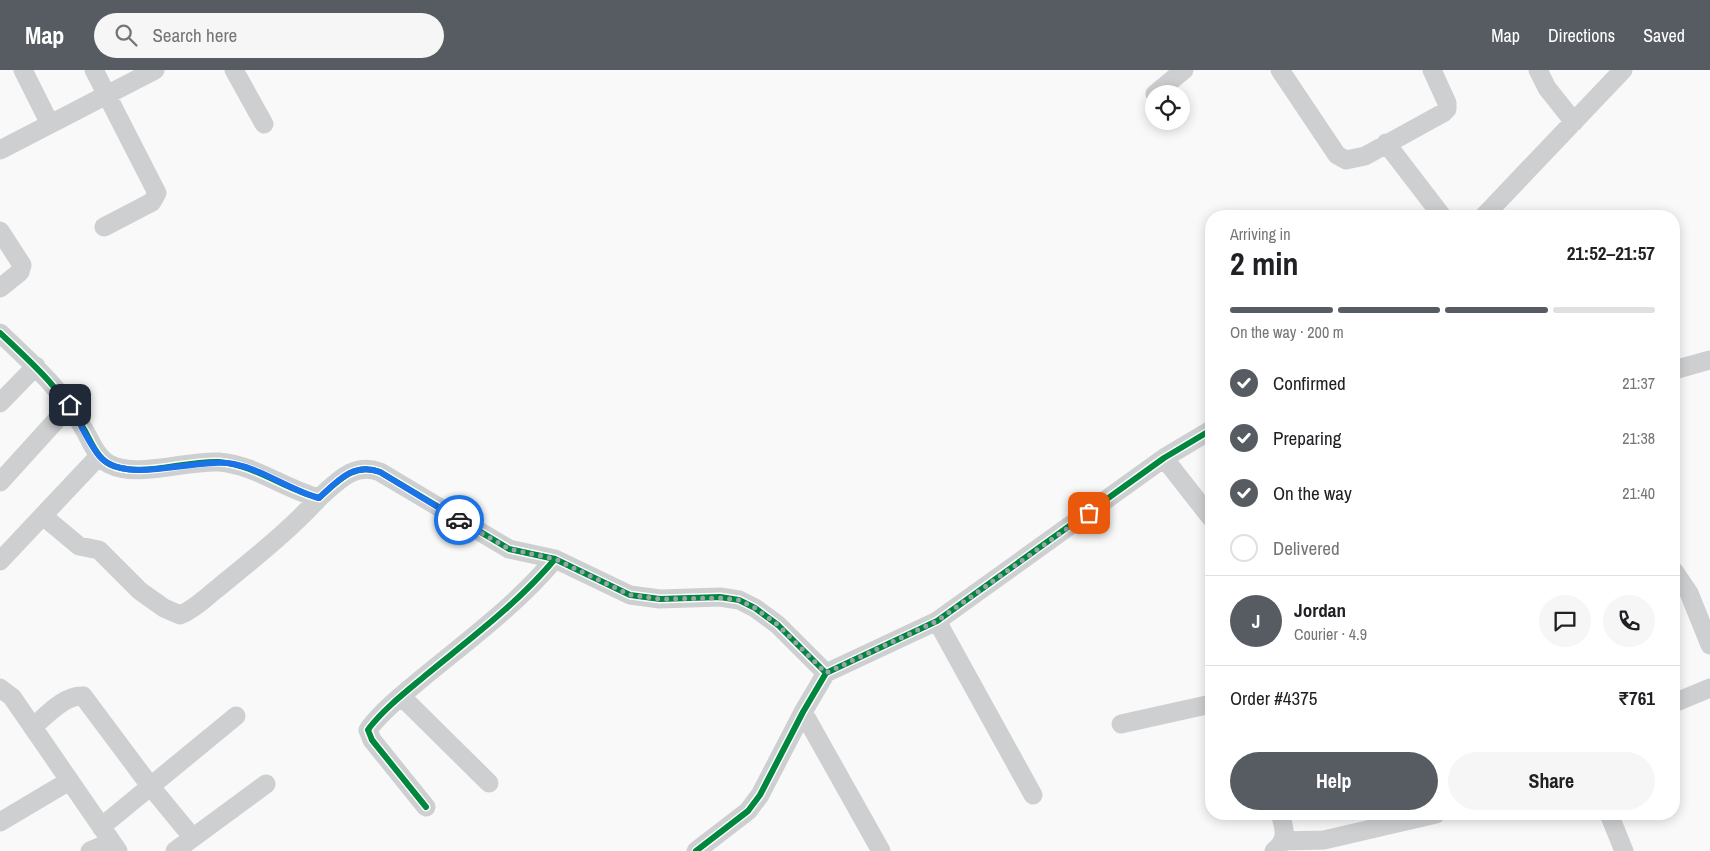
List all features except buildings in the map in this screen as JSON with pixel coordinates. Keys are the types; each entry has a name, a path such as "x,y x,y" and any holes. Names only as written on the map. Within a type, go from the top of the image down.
{"street":[{"path":"24,70 50,124"},
{"path":"94,70 157,193 152,202 104,228"},
{"path":"0,150 154,70"},
{"path":"234,70 264,124"},
{"path":"1166,85 1184,70"},
{"path":"1280,70 1337,155 1346,160 1358,159 1447,109 1447,103 1432,70"},
{"path":"1538,70 1547,88 1574,122"},
{"path":"1490,210 1622,70"},
{"path":"1386,143 1437,210"},
{"path":"0,231 22,265 20,272 0,288"},
{"path":"0,333 36,366 70,405 99,456 109,464 127,469 196,463 235,464 260,472 307,495 319,498"},
{"path":"1680,368 1710,360"},
{"path":"0,403 36,366"},
{"path":"1,479 70,405"},
{"path":"696,851 748,811 765,787 803,712 826,673 937,621 1164,458 1205,434"},
{"path":"0,560 99,456"},
{"path":"1164,458 1205,510"},
{"path":"43,516 79,546 98,550 140,591 164,608 180,615 252,561 298,522 319,498 354,471 360,468 370,468 380,472 509,549 555,559 630,595 660,599 720,598 739,600 755,608 778,625 826,673"},
{"path":"426,807 372,740 368,730 401,696 502,613 537,580 555,559"},
{"path":"1680,580 1689,594 1703,607 1710,644"},
{"path":"937,621 1033,796"},
{"path":"0,688 12,697 110,840"},
{"path":"1680,700 1710,688"},
{"path":"33,727 62,703 77,696 83,696 151,787 193,838"},
{"path":"401,696 489,784"},
{"path":"1121,724 1205,705"},
{"path":"803,712 881,851"},
{"path":"90,851 110,840 151,787 236,716"},
{"path":"0,822 69,780"},
{"path":"175,851 266,784"},
{"path":"1278,846 1285,835 1281,820"},
{"path":"1278,846 1327,845 1415,820"},
{"path":"1612,820 1624,851"}],"cycle path":[{"path":"0,333 36,367 67,403 98,453 109,464 134,470 206,462 232,464 258,472 294,489 319,498 333,485 354,471 362,469 380,472 509,549 555,559 630,595 660,599 720,597 739,600 755,608 778,625 826,673 803,712 760,795 748,811 696,851"},
{"path":"826,673 937,621 1164,458 1205,434"},
{"path":"426,807 372,740 368,730 397,700 509,606 555,559"}],"way so far":[{"path":"459,520 509,549 555,559 630,595 660,599 720,598 739,600 755,608 778,625 826,673 937,621 1089,513"}],"route":[{"path":"70,405 99,456 109,464 127,469 216,462 235,464 260,472 307,495 319,498 354,471 360,468 370,468 380,472 459,520"}]}
